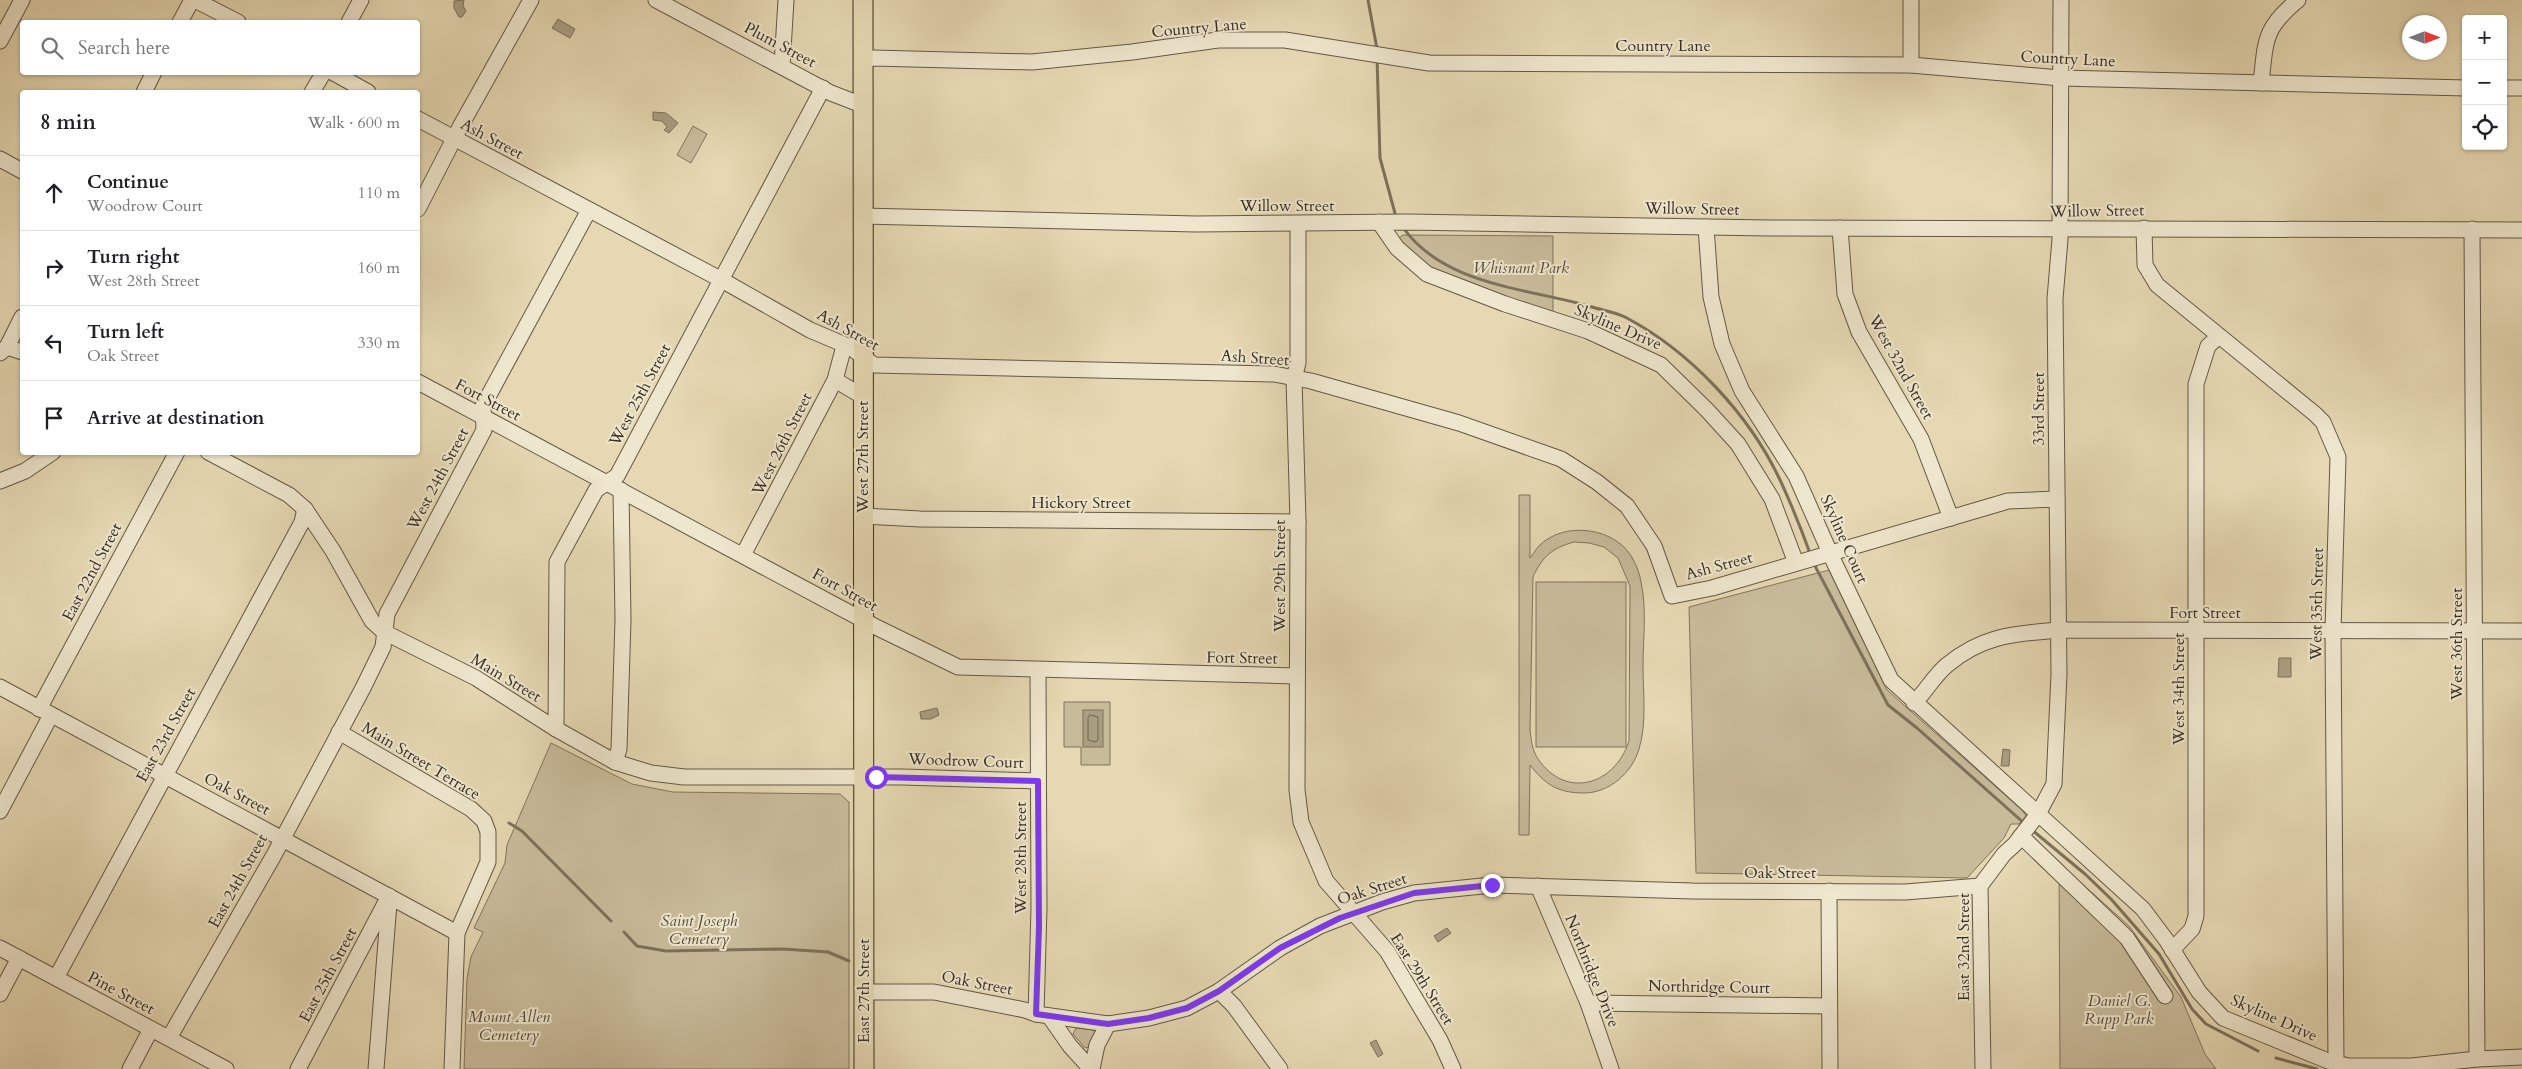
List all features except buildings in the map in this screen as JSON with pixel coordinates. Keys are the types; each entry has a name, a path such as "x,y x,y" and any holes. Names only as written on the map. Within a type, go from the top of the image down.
{"main road":[{"name":"West 27th Street","path":"862,0 864,913"},
{"name":"East 27th Street","path":"864,913 864,1069"}],"street":[{"path":"0,40 22,0"},
{"path":"181,20 193,0 234,20"},
{"path":"350,20 361,0"},
{"path":"420,205 454,138 531,0"},
{"name":"Plum Street","path":"656,0 823,88 862,105"},
{"path":"782,66 786,0"},
{"path":"1911,0 1911,64"},
{"name":"33rd Street","path":"2038,814 2054,784 2058,630 2056,299 2060,229 2061,0"},
{"path":"2261,83 2269,32 2280,15 2298,0"},
{"name":"Country Lane","path":"863,61 873,58 1032,62 1132,52 1218,40 1285,40 1429,63 1911,64 2060,78 2462,88"},
{"path":"145,90 152,75"},
{"path":"313,90 322,75"},
{"path":"337,75 364,90"},
{"name":"West 25th Street","path":"556,729 557,562 596,490 617,476 823,88"},
{"path":"2507,88 2522,88"},
{"name":"Ash Street","path":"420,120 720,279 810,330 850,347 874,365 1274,374 1311,381 1459,423 1561,458 1597,482 1627,506 1654,546 1672,596 1712,588 2008,501 2057,499"},
{"path":"0,159 20,171"},
{"name":"West 24th Street","path":"384,632 387,614 484,430 483,406 589,210"},
{"name":"Willow Street","path":"862,216 1196,224 1408,222 1840,228 2522,230"},
{"name":"Skyline Drive","path":"1383,222 1397,248 1434,277 1505,304 1588,331 1660,365 1708,410 1738,444 1772,500 1796,563"},
{"name":"West 29th Street","path":"1298,224 1298,363 1294,378 1298,522 1297,790 1301,822 1326,881 1354,912"},
{"name":"Skyline Court","path":"1706,227 1711,298 1722,344 1742,392 1796,476 1830,553 1888,674 1914,703 2038,814"},
{"name":"West 32nd Street","path":"1840,228 1845,294 1859,332 1921,439 1951,518"},
{"name":"West 35th Street","path":"2144,228 2144,264 2157,285 2315,414 2323,422 2338,457 2333,630 2336,1064"},
{"name":"West 36th Street","path":"2472,229 2477,1059"},
{"path":"20,320 3,350 20,352"},
{"name":"West 34th Street","path":"2172,950 2192,930 2196,916 2196,384 2208,346 2219,336"},
{"name":"West 26th Street","path":"743,556 835,380 844,346"},
{"path":"835,380 862,396"},
{"name":"Fort Street","path":"420,383 743,556 958,668 1297,676"},
{"path":"0,481 25,471 49,455"},
{"name":"East 22nd Street","path":"0,811 45,712 175,455"},
{"name":"Main Street","path":"214,455 289,495 305,509 333,551 372,621 384,632 476,678 556,729 615,762 651,774 684,777 864,778"},
{"path":"615,762 619,749 623,620 621,490"},
{"name":"East 23rd Street","path":"56,978 302,522 305,509"},
{"name":"Hickory Street","path":"863,516 920,519 1298,522"},
{"name":"Fort Street","path":"1914,703 1948,665 1979,643 2003,635 2058,630 2522,631"},
{"name":"East 24th Street","path":"169,1038 282,838 339,732 383,647 384,632"},
{"name":"West 28th Street","path":"1038,671 1039,950 1043,1015"},
{"name":"Oak Street","path":"0,687 457,933"},
{"name":"Main Street Terrace","path":"339,732 471,809 484,821 489,843 488,862 457,933"},
{"name":"Woodrow Court","path":"864,778 1038,781"},
{"name":"Skyline Drive","path":"2038,814 2143,909 2199,992 2223,1018 2336,1064 2348,1066 2412,1066 2477,1059 2522,1057"},
{"name":"East 32nd Street","path":"1983,1069 1980,886 2038,814"},
{"path":"2021,836 2127,938 2165,996"},
{"name":"Oak Street","path":"864,992 934,992 1043,1015 1108,1024 1149,1018 1187,1008 1219,991 1280,948 1320,926 1354,912 1414,893 1492,885 1694,891 1905,892 1980,886"},
{"name":"Northridge Drive","path":"1538,886 1588,1004 1611,1069"},
{"path":"1829,891 1830,1069"},
{"path":"376,1069 389,896"},
{"name":"East 25th Street","path":"298,1069 389,896"},
{"name":"East 29th Street","path":"1354,912 1395,963 1440,1040 1454,1069"},
{"path":"452,1069 457,933"},
{"name":"Pine Street","path":"0,948 226,1069"},
{"path":"0,994 19,958"},
{"path":"1219,991 1234,1006 1280,1069"},
{"name":"Northridge Court","path":"1588,1004 1829,1006"},
{"path":"1043,1015 1092,1069"},
{"path":"1092,1069 1097,1045 1108,1024"},
{"path":"130,1069 151,1029"}],"green space":[{"path":"693,126 707,134 691,163 677,155"},
{"name":"Whisnant Park","path":"1403,235 1553,236 1553,313 1469,287 1448,278 1412,254 1399,238"},
{"path":"1519,495 1530,495 1530,558 1539,546 1550,538 1576,530 1604,534 1626,550 1634,561 1640,577 1644,603 1644,719 1636,758 1618,780 1602,789 1593,792 1575,793 1559,789 1547,782 1530,765 1529,835 1519,835","holes":["1574,542 1604,547 1618,558 1630,586 1629,741 1622,756 1613,768 1601,777 1589,782 1575,783 1562,780 1549,772 1538,759 1532,744 1530,729 1533,577 1540,564 1554,550"]},
{"path":"1829,570 1887,690 2022,810 2026,816 2019,824 2011,824 2004,838 1967,878 1696,873 1689,607"},
{"path":"1536,582 1626,582 1626,747 1536,747"},
{"path":"1064,702 1110,702 1110,765 1081,765 1081,747 1064,747"},
{"name":"Saint Joseph Cemetery","path":"551,743 632,784 673,792 840,794 849,802 849,1069 464,1069 467,979 471,957 483,932 474,928 505,863 507,845"},
{"name":"Daniel G. Rupp Park","path":"2059,863 2129,926 2181,997 2205,1054 2216,1069 2060,1069"},
{"path":"1076,1028 1094,1030 1096,1035 1090,1047 1085,1048 1073,1034"}],"water":[{"path":"464,0 463,6 466,11 462,17 459,17 454,8 454,1"},
{"path":"558,19 575,29 570,38 552,28"},
{"path":"653,112 666,113 678,123 669,133 664,130 667,127 662,121 653,120"},
{"path":"2279,658 2291,658 2291,677 2278,677"},
{"path":"937,708 939,715 931,719 921,719 920,712"},
{"path":"1083,710 1103,710 1103,747 1083,747"},
{"path":"2003,749 2010,750 2009,766 2001,766"},
{"path":"1447,928 1451,933 1438,942 1434,936"},
{"path":"1376,1040 1383,1054 1378,1057 1370,1043"}],"waterway":[{"path":"1368,0 1377,49"},
{"path":"1377,58 1380,158 1396,217"},
{"path":"1402,226 1419,246 1440,261 1463,273 1488,282 1625,317 1649,331 1695,366 1735,409 1768,457 1781,482 1811,556"},
{"path":"1814,564 1888,705 1917,728 2025,824"},
{"path":"509,823 522,831 611,921"},
{"path":"2032,830 2085,874 2111,899 2159,954 2192,1009 2206,1024 2258,1051"},
{"path":"624,932 637,946 666,951 783,949 828,952 849,961"},
{"path":"2276,1058 2317,1069"}],"route":[{"path":"876,777 977,781 1038,781 1039,927 1036,1014 1108,1024 1149,1018 1187,1008 1219,991 1267,959 1280,948 1320,926 1382,902 1414,893 1492,885"}],"park label":[{"name":"Mount Allen Cemetery","path":"509,1026"}]}
